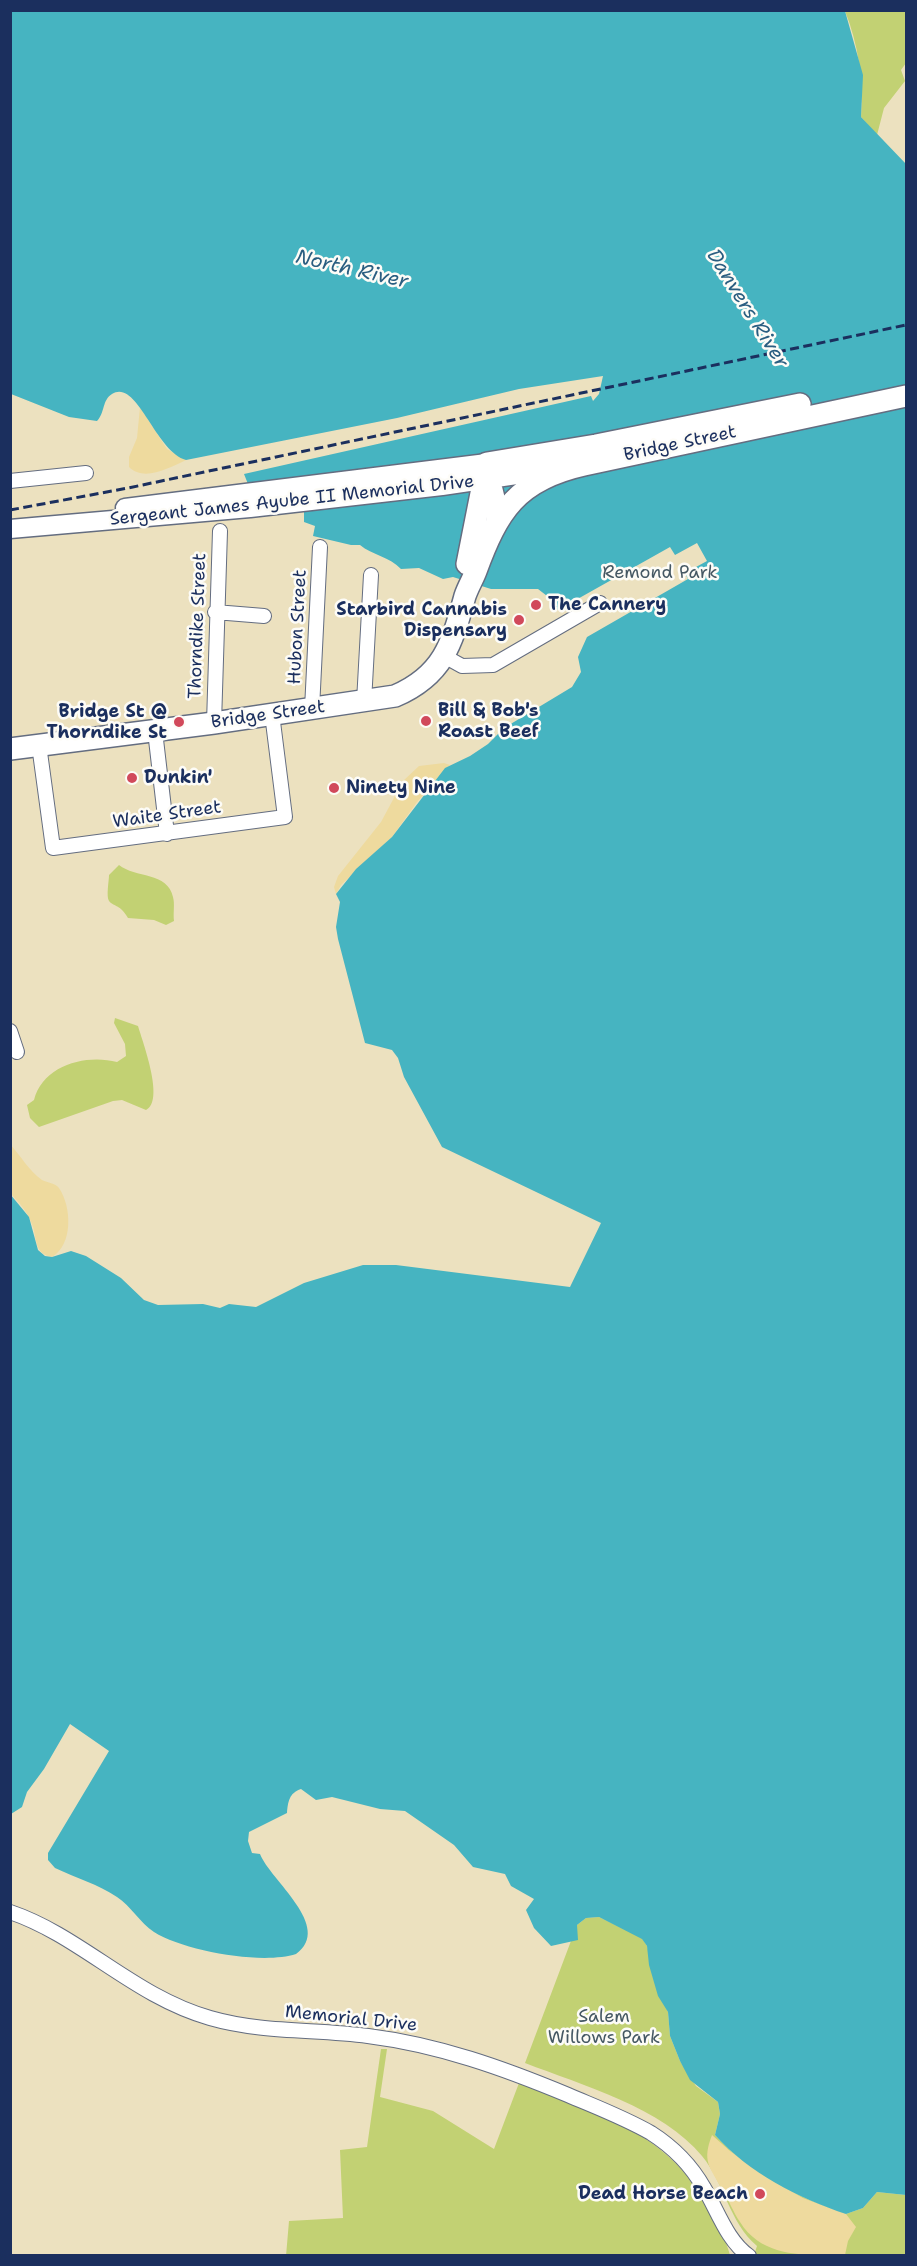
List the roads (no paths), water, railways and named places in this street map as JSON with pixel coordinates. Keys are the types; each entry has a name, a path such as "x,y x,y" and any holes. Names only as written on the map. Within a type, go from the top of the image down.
{"highway":[{"path":"879,394 906,382"},
{"path":"879,394 906,396"},
{"name":"Bridge Street","path":"10,749 364,702 408,690 430,674 444,656 455,635 466,594 495,523 528,488 554,473 573,467 879,394"},
{"name":"Bridge Street","path":"466,594 467,565 488,473 596,446 879,394"}],"main road":[{"name":"Sergeant James Ayube II Memorial Drive","path":"10,526 488,473 573,467"},
{"name":"Bridge Street","path":"488,473 496,500 495,523"}],"street":[{"path":"10,481 86,473"},
{"name":"Thorndike Street","path":"214,723 215,612 220,531"},
{"name":"Hubon Street","path":"312,709 320,547"},
{"path":"364,702 371,574"},
{"path":"444,656 462,666 493,664 600,603"},
{"path":"215,612 264,616"},
{"name":"Waite Street","path":"39,745 53,848 166,834 285,818 272,714"},
{"path":"156,730 166,834"},
{"path":"10,1030 17,1052"},
{"name":"Memorial Drive","path":"10,1912 46,1929 154,1996 199,2014 249,2026 365,2035 431,2047 493,2065 629,2121 658,2138 683,2159 699,2178 729,2233 746,2255"}],"water":[{"path":"11,11 845,11 863,75 861,117 906,164 906,2195 877,2192 863,2208 846,2214 792,2192 743,2161 715,2135 720,2114 718,2102 690,2080 680,2061 670,2036 668,2012 658,1996 649,1965 647,1946 642,1939 599,1917 586,1918 577,1925 578,1940 551,1946 534,1928 526,1910 534,1899 511,1886 505,1874 473,1867 454,1845 405,1811 380,1809 332,1797 316,1800 301,1789 292,1795 287,1813 249,1832 248,1841 252,1853 260,1854 296,1904 304,1917 308,1931 306,1943 296,1954 264,1958 203,1950 167,1939 149,1928 127,1905 110,1892 55,1868 48,1860 48,1853 109,1751 70,1724 44,1769 27,1792 22,1807 11,1814 10,1194 29,1217 38,1250 45,1256 52,1257 71,1251 86,1256 121,1278 144,1300 158,1305 203,1304 220,1308 229,1304 256,1307 304,1283 363,1265 396,1265 570,1287 601,1223 442,1147 404,1077 398,1058 392,1050 365,1043 338,939 336,927 340,902 336,894 356,869 392,837 445,768 470,756 488,744 504,728 572,687 581,672 578,657 587,637 688,579 685,573 707,561 697,543 675,555 670,547 558,610 551,599 538,589 491,589 453,577 443,579 419,568 401,569 360,545 313,536 315,526 304,522 304,511 248,484 244,474 591,396 593,401 599,394 603,376 519,389 397,418 186,460 175,454 165,444 138,405 130,396 121,392 109,397 97,421 69,417 11,394"}],"railway":[{"path":"10,510 128,488 906,325"}],"place":[{"name":"The Cannery","path":"536,605"},
{"name":"Starbird Cannabis Dispensary","path":"519,620"},
{"name":"Bill & Bob's Roast Beef","path":"426,721"},
{"name":"Bridge St @ Thorndike St","path":"179,722"},
{"name":"Dunkin'","path":"132,778"},
{"name":"Ninety Nine","path":"334,788"},
{"name":"Dead Horse Beach","path":"760,2194"}],"water label":[{"name":"North River","path":"352,270"},
{"name":"Danvers River","path":"747,309"}],"park label":[{"name":"Remond Park","path":"660,573"},
{"name":"Salem Willows Park","path":"604,2027"}]}
